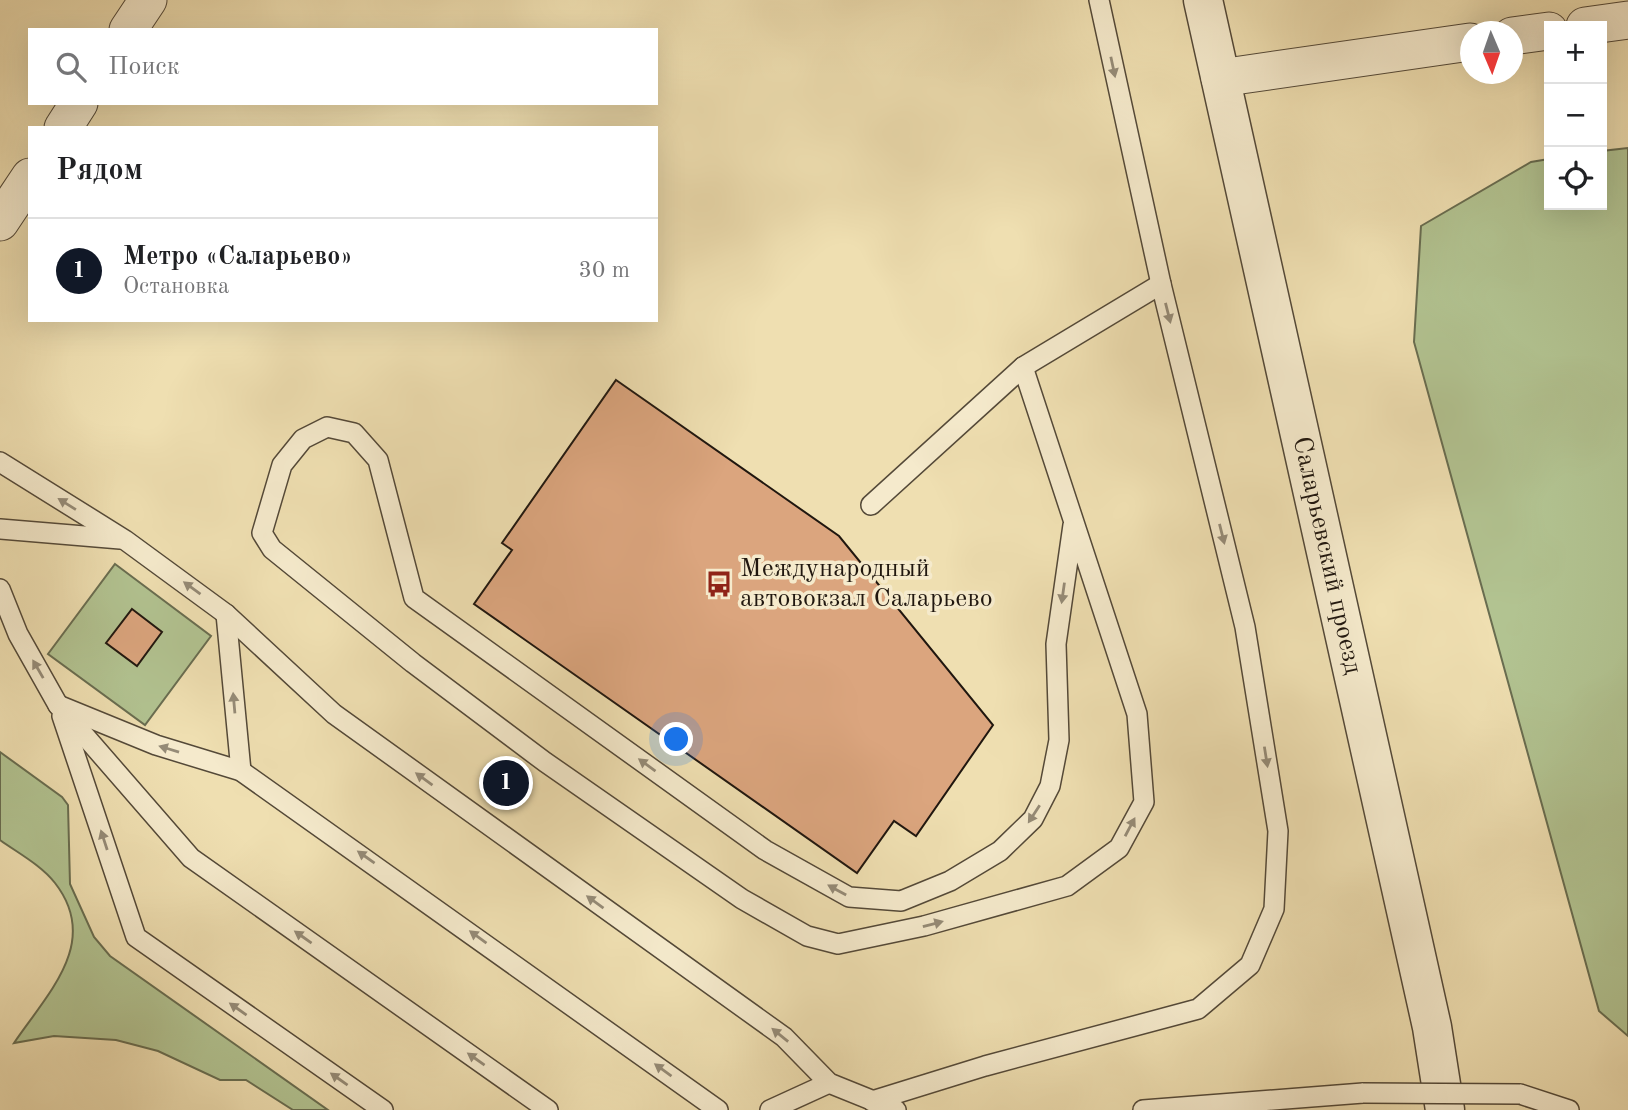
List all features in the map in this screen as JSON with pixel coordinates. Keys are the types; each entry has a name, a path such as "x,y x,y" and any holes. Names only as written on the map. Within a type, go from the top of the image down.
{"street":[{"path":"129,28 148,0"},
{"name":"Саларьевский проезд","path":"1203,0 1432,1027 1445,1110"},
{"path":"1607,23 1628,20"},
{"path":"1523,35 1544,32"},
{"path":"1220,78 1460,44"},
{"path":"64,126 78,105"},
{"path":"0,222 28,180"}],"lane":[{"path":"872,1101 985,1066 1198,1009 1250,965 1274,909 1278,831 1245,627 1161,284 1099,0"},
{"path":"871,505 1023,367 1161,284"},
{"path":"1023,367 1137,714 1144,802 1119,848 1067,886 924,926 838,944 807,936 742,900 545,762 413,663 272,549 262,533 282,466 303,439 327,427 354,433 378,460 414,598 765,850 849,897 901,901 950,881 1000,851 1033,819 1050,786 1059,740 1056,644 1073,525"},
{"path":"0,462 125,540 226,614 334,715 784,1038 829,1083 896,1110"},
{"path":"0,529 125,540"},
{"path":"0,589 18,634 58,705 136,937 383,1110"},
{"path":"226,614 241,771"},
{"path":"0,623 18,634"},
{"path":"58,705 156,745 241,771 718,1110"},
{"path":"58,705 191,858 548,1110"},
{"path":"770,1110 829,1083"},
{"path":"1143,1110 1363,1093 1520,1094 1569,1110"}],"green space":[{"path":"1628,148 1628,1036 1599,1011 1414,342 1421,226 1531,162 1544,160 1544,210 1607,210 1607,150"},
{"path":"115,564 211,636 145,725 48,654"},
{"path":"0,752 62,797 68,805 70,884 94,937 110,956 328,1110 293,1110 246,1080 220,1080 158,1051 116,1040 54,1036 14,1043 54,986 71,946 73,926 68,905 55,883 36,865 0,840"}],"building":[{"name":"Международный автовокзал Саларьево","path":"616,380 839,536 993,725 916,836 894,821 857,873 474,604 512,550 502,543"},
{"path":"132,609 162,632 137,666 106,643"}],"place":[{"name":"Международный автовокзал Саларьево","path":"719,584"},
{"name":"Метро «Саларьево»","path":"506,783"}]}
